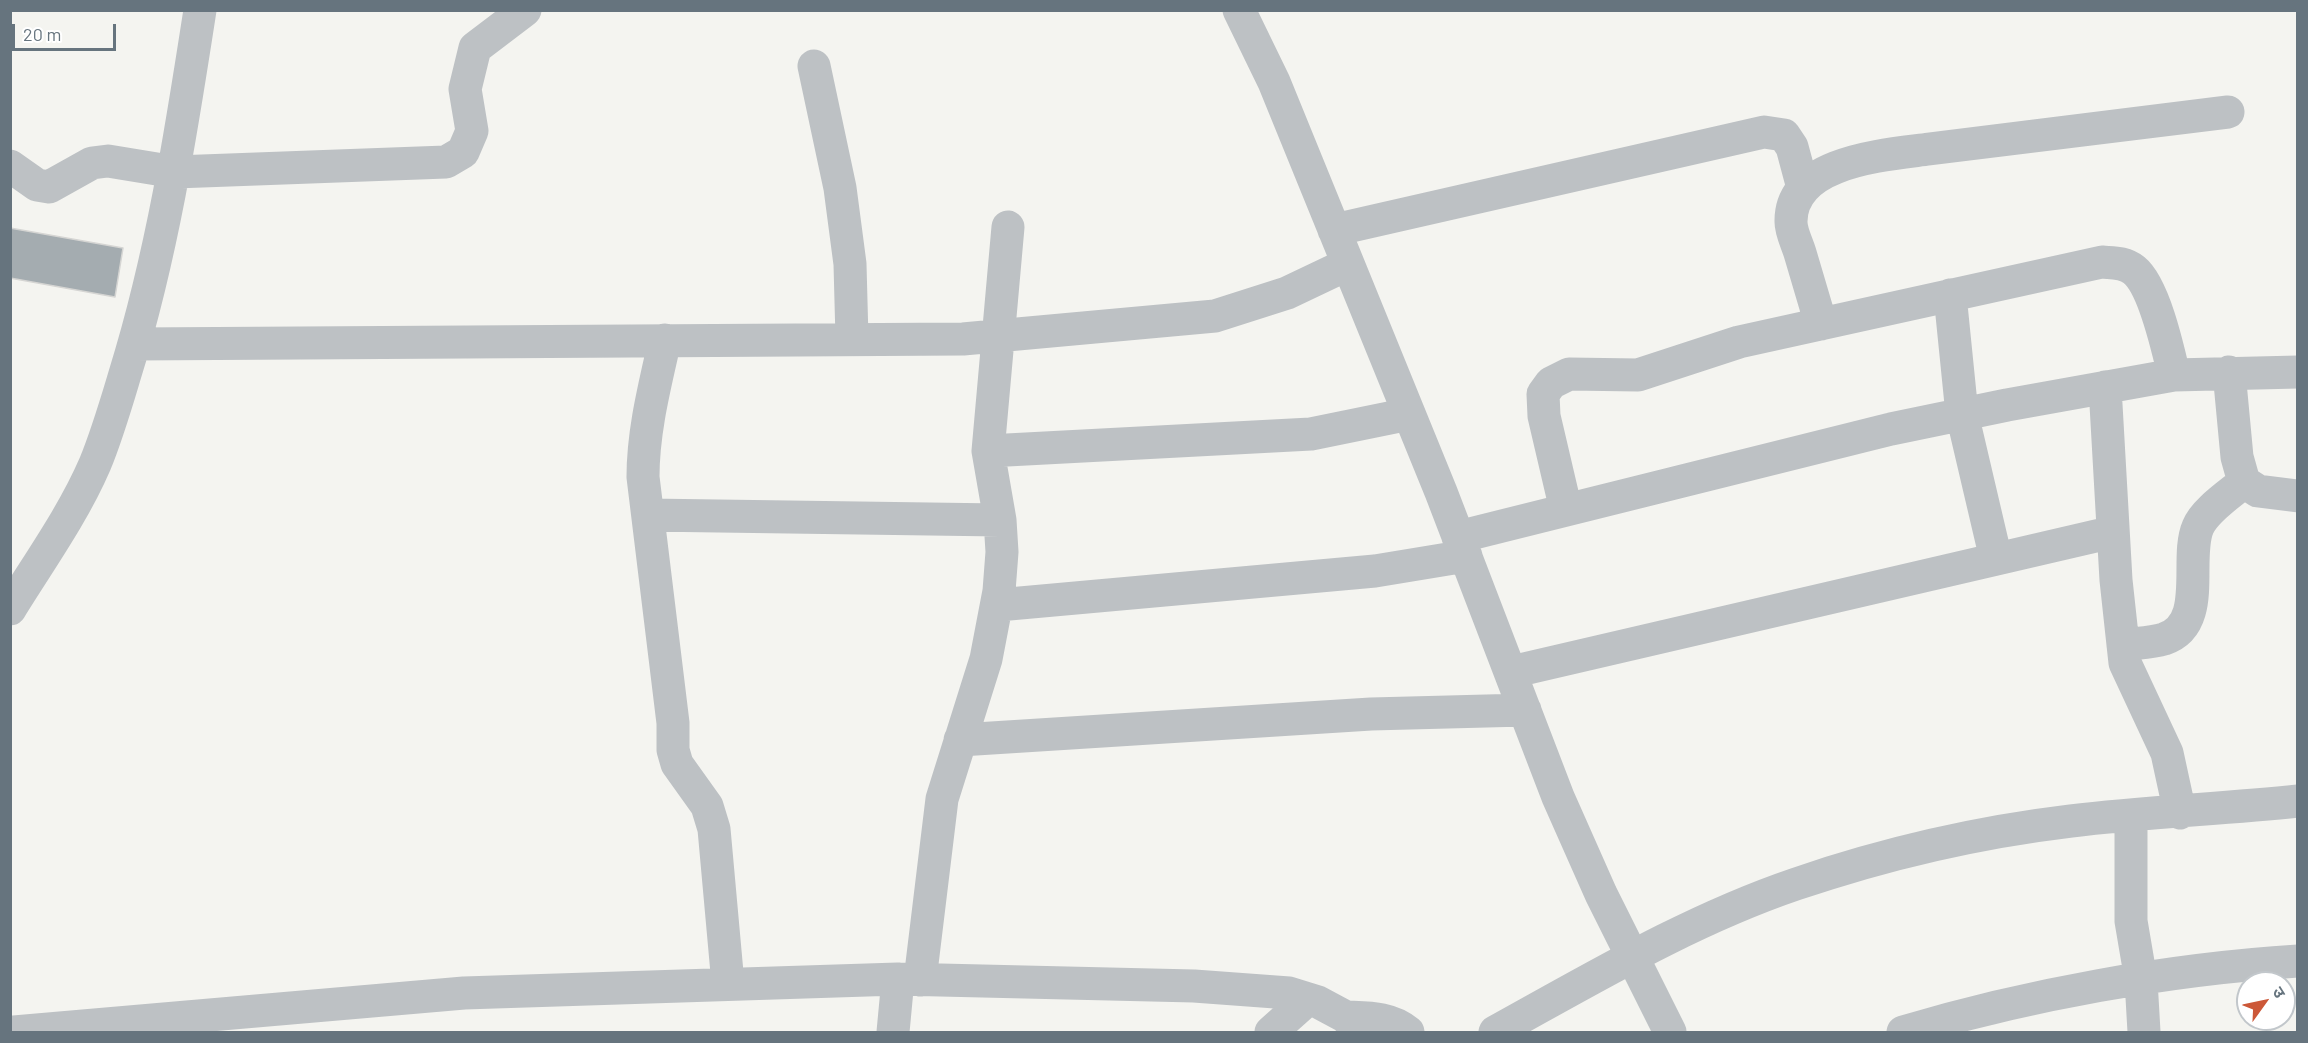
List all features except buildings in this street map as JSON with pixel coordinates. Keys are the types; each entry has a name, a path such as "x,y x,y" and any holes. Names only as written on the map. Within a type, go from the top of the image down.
{"street":[{"path":"10,609 94,465 145,310 175,172 200,10"},
{"path":"10,166 37,185 49,187 92,163 108,161 175,172 446,162 463,152 471,131 465,89 475,48 525,10"},
{"path":"1239,10 1274,82 1409,414 1562,808 1670,1032"},
{"path":"814,66 840,188 850,264 852,339"},
{"path":"1821,324 1791,223 1793,204 1803,188 1823,171 1883,156 2228,112"},
{"path":"1334,230 1558,177 1637,163 1764,132 1784,135 1791,147 1803,188"},
{"path":"893,1032 909,979 945,788 986,659 998,605 1002,552 1000,520 988,451 989,416 1000,336 1008,227"},
{"path":"1566,510 1544,416 1543,394 1551,382 1569,374 1638,375 1739,342 2102,262 2121,263 2135,270 2163,325 2174,375"},
{"path":"134,344 963,339 1215,316 1287,293 1348,264"},
{"path":"1950,295 1962,414 1996,559"},
{"path":"665,339 643,450 648,515 673,723 674,750 677,764 707,806 714,829 728,984"},
{"path":"2229,372 2237,457 2244,482 2258,491 2298,496"},
{"path":"998,605 1376,571 1462,546 1566,510 1891,429 2174,375 2298,372"},
{"path":"2105,387 2125,663 2167,753 2180,813"},
{"path":"988,451 1311,434 1409,414"},
{"path":"2123,645 2166,639 2183,626 2189,610 2192,545 2198,525 2244,482"},
{"path":"648,515 1000,520"},
{"path":"1510,672 2114,532"},
{"path":"960,740 1371,714 1525,710"},
{"path":"1495,1032 1632,955 1758,898 1878,860 2016,829 2072,821 2298,801"},
{"path":"2131,817 2131,921 2141,980 2144,1032"},
{"path":"1903,1032 2024,1002 2141,980 2298,961"},
{"path":"14,1032 232,1023 464,993 909,979 1194,986 1289,993 1308,999 1352,1024 1376,1018 1399,1025 1408,1032"},
{"path":"1271,1032 1308,999"}]}
